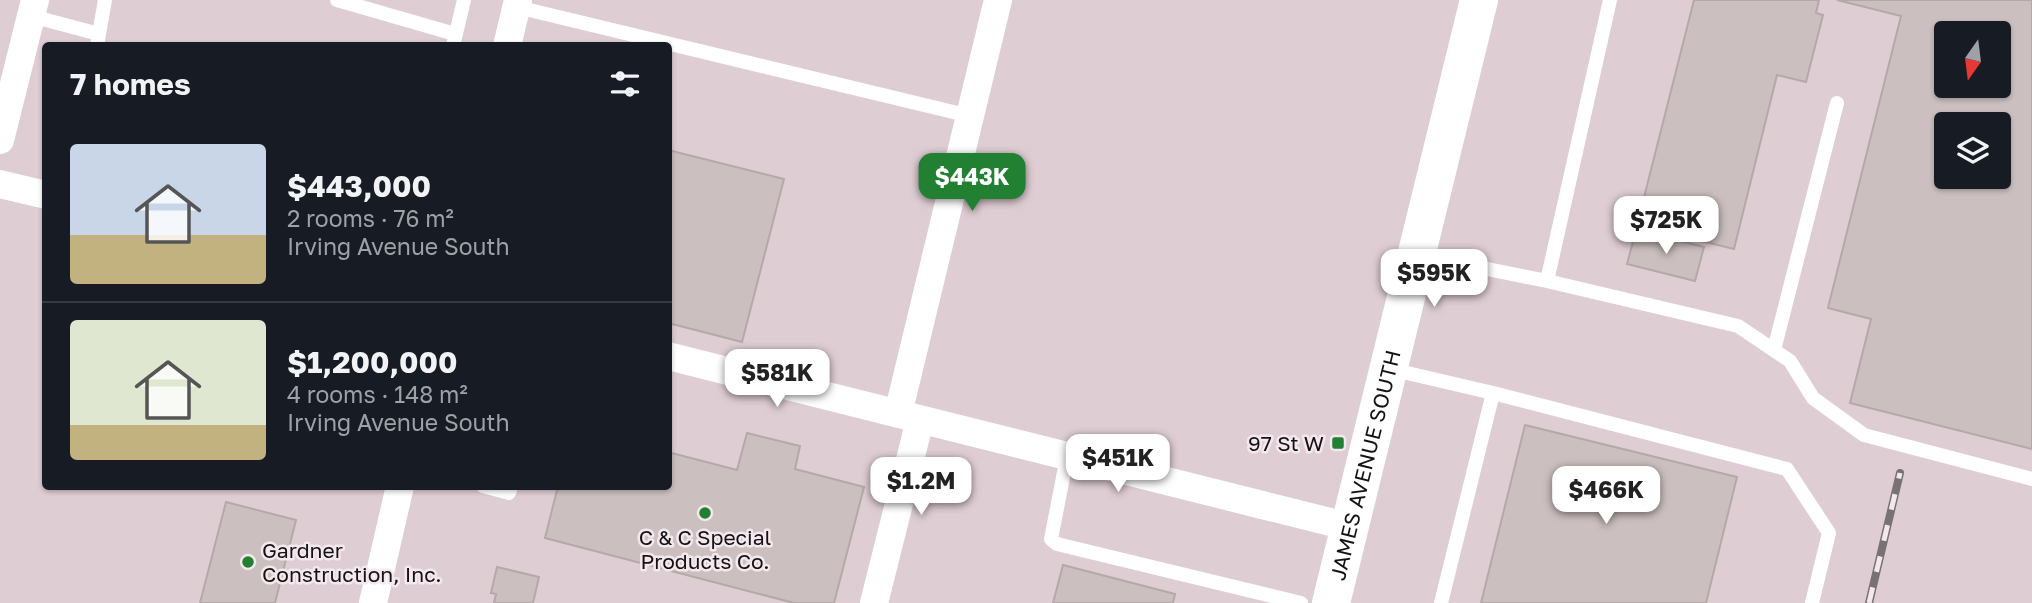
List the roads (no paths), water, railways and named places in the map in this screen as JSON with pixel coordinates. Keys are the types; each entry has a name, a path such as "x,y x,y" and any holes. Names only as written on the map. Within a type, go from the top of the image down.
{"street":[{"path":"874,603 970,116 998,0"},
{"name":"JAMES AVENUE SOUTH","path":"1331,603 1479,0"},
{"path":"508,42 517,4"},
{"path":"0,140 33,8"},
{"path":"0,184 42,194"},
{"path":"672,357 1350,527"},
{"path":"373,603 399,490"}],"lane":[{"path":"33,8 98,40 106,0"},
{"path":"337,0 454,40 464,0"},
{"path":"1547,281 1610,0"},
{"path":"517,4 671,42"},
{"path":"672,42 970,116"},
{"path":"1774,350 1837,103"},
{"path":"1416,254 1547,281 1738,326 1790,361 1813,398 1864,435 2032,479"},
{"path":"1389,369 1787,469 1829,533 1812,603"},
{"path":"1441,603 1493,393"},
{"path":"1068,457 1051,538 1057,544 1301,603"}],"railway":[{"path":"1869,603 1900,473"}],"place":[{"name":"97 St W","path":"1338,443"},
{"name":"C & C Special Products Co.","path":"705,513"},
{"name":"Gardner Construction, Inc.","path":"248,562"}]}
